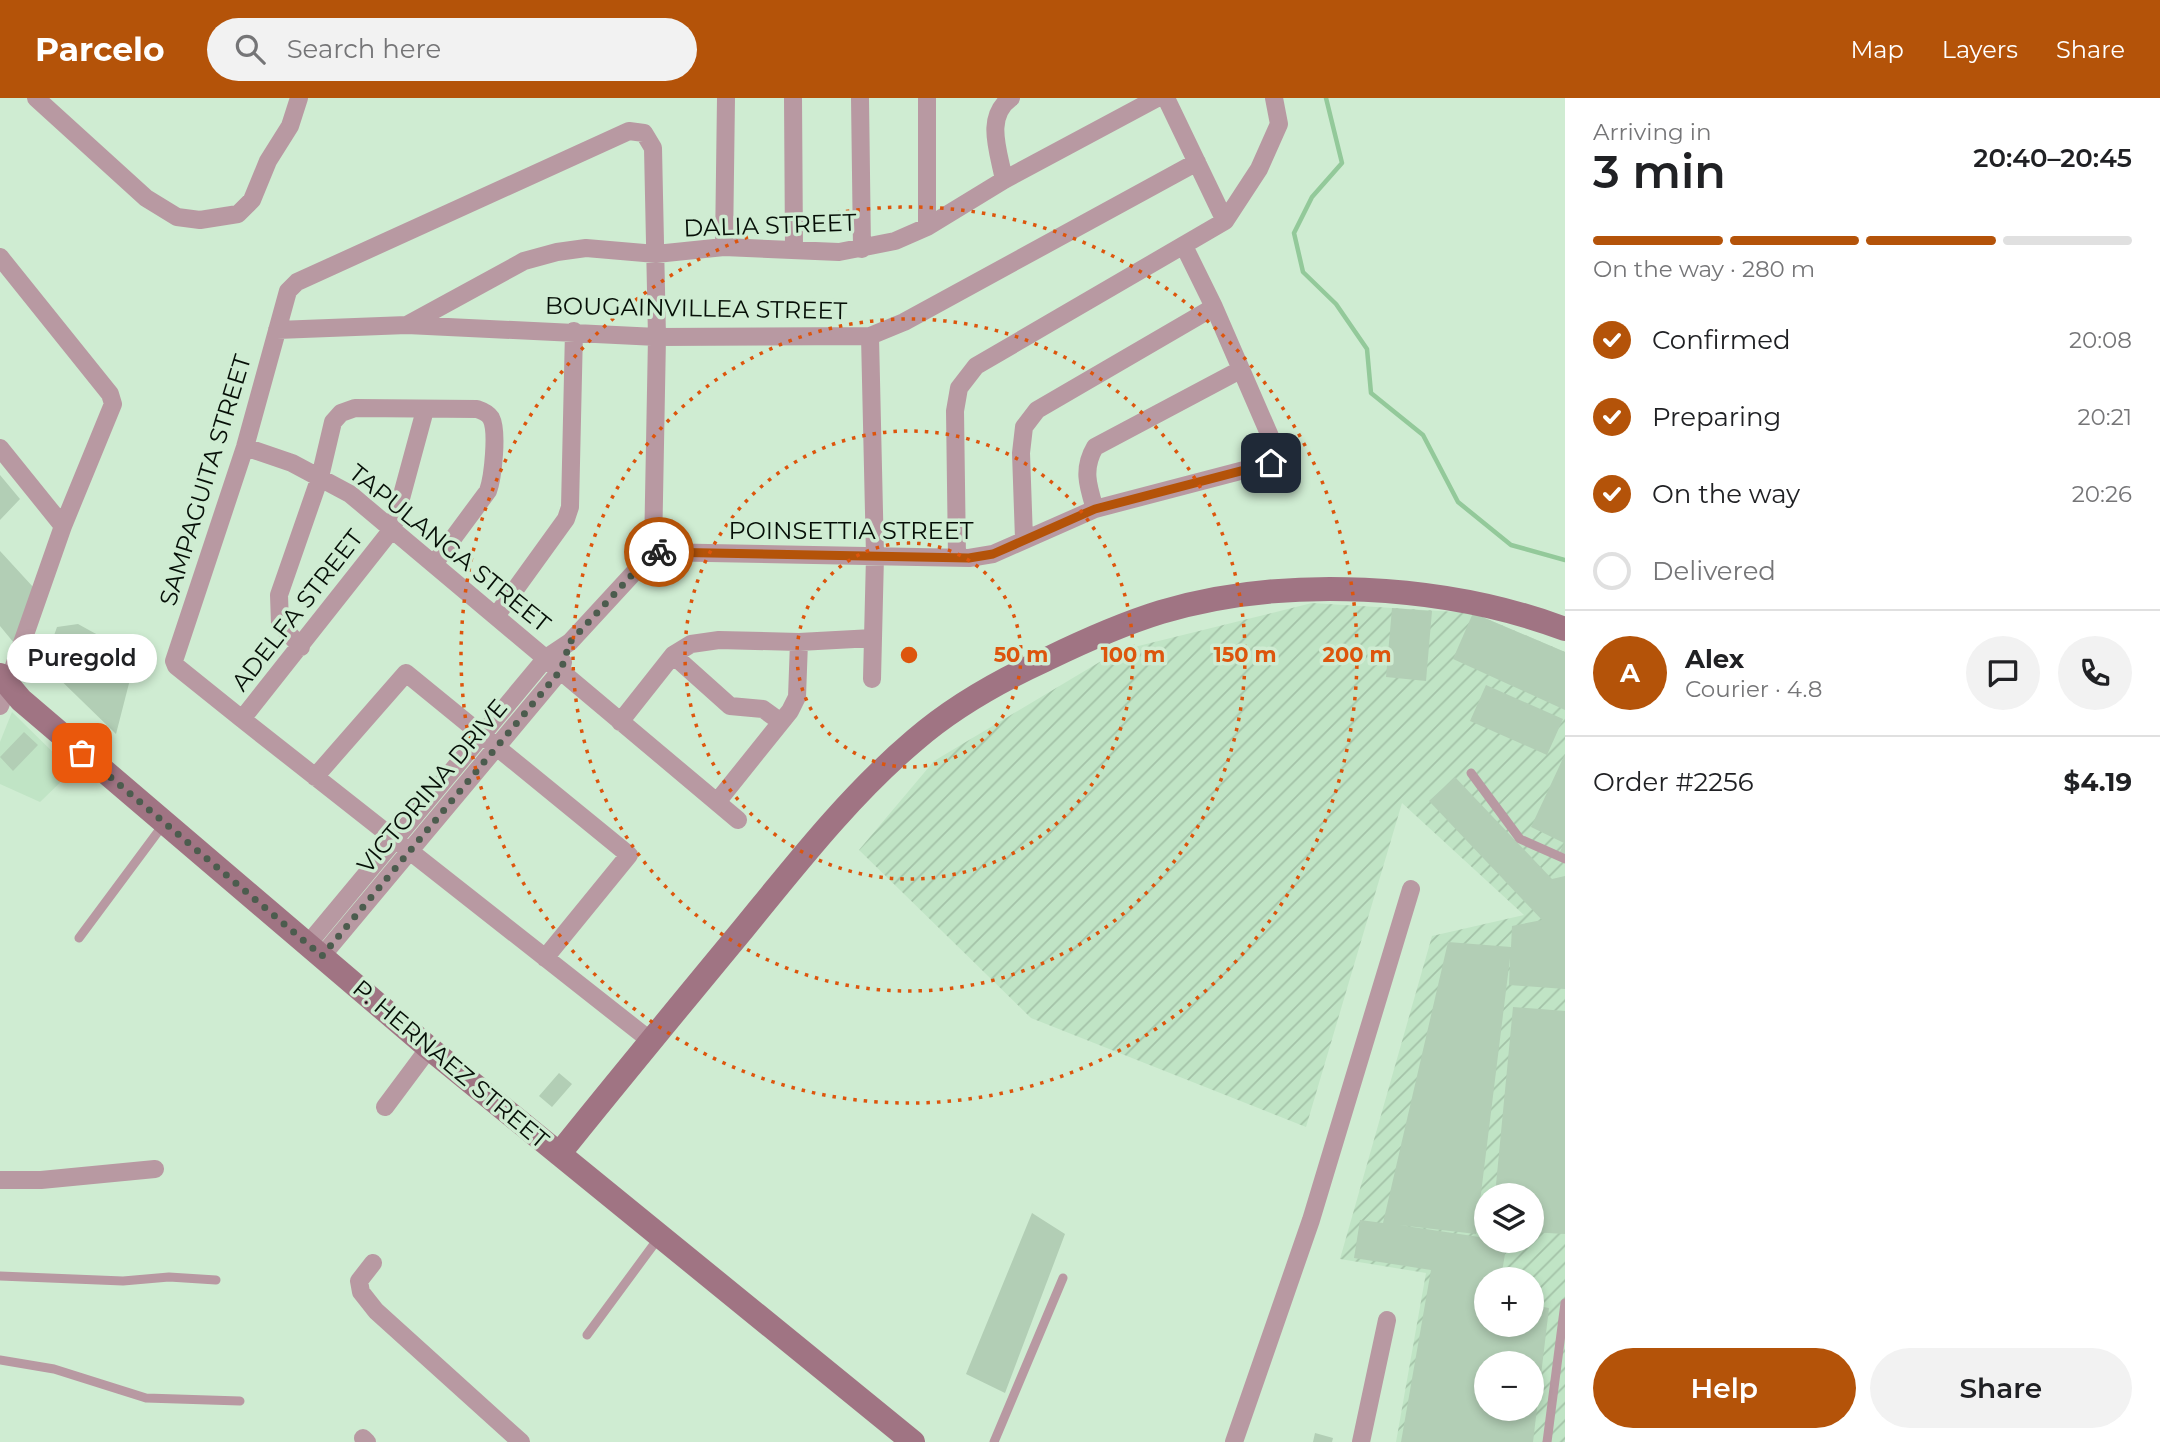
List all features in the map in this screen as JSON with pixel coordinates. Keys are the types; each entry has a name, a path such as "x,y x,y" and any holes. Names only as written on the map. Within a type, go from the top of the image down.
{"street":[{"path":"36,98 100,160 146,198 177,217 200,220 238,214 252,200 268,161 290,126 299,98"},
{"path":"724,247 726,98"},
{"path":"793,98 794,248"},
{"path":"860,98 863,249"},
{"path":"927,98 927,227"},
{"path":"1004,180 995,116 1000,106 1011,98"},
{"name":"DALIA STREET","path":"407,325 524,261 586,248 656,254 724,247 839,252 895,241 927,227 1004,180 1157,98"},
{"path":"1166,98 1225,221"},
{"path":"957,557 955,411 959,388 976,366 1225,221 1259,169 1279,124 1274,98"},
{"name":"SAMPAGUITA STREET","path":"651,1041 242,719 176,666 174,660 245,447 288,291 297,282 629,131 644,134 653,148 656,254"},
{"name":"BOUGAINVILLEA STREET","path":"277,330 407,325 657,337 870,336 904,322 1197,162"},
{"path":"1095,509 1087,461 1095,447 1240,370 1214,307 1184,246"},
{"path":"653,552 656,254"},
{"path":"0,257 110,394 113,404 63,526 3,689"},
{"path":"1024,539 1021,453 1024,427 1037,410 1214,307"},
{"path":"496,616 566,519 570,507 574,331"},
{"path":"870,336 875,556 872,679"},
{"name":"POINSETTIA STREET","path":"653,552 957,557 993,554 1095,509 1271,463 1275,459 1276,450 1240,370"},
{"path":"301,647 280,624 279,595 320,477 332,422 341,413 355,408 477,409 486,413 493,421 493,478 488,491 434,564"},
{"name":"ADELFA STREET","path":"242,719 393,528 425,410"},
{"name":"TAPULANGA STREET","path":"245,447 320,477 350,494 738,820"},
{"path":"0,448 63,526"},
{"name":"VICTORINA DRIVE","path":"315,950 395,840 547,658 570,642 653,552"},
{"path":"559,1154 849,804 916,739 1007,678 1099,634 1163,611 1230,597 1322,590 1453,601 1524,615 1565,629"},
{"path":"620,722 673,655 691,644 719,640 799,642 873,638"},
{"name":"VICTORINA DRIVE","path":"315,950 410,851 561,670 570,642"},
{"path":"717,802 781,722 797,697 799,642"},
{"path":"673,655 730,706 763,709 781,722"},
{"path":"315,777 406,673 629,855 545,958"},
{"name":"P. HERNAEZ STREET","path":"3,689 21,700 429,1048 661,1234 913,1442"},
{"path":"1234,1442 1311,1220 1411,889"},
{"path":"384,1107 429,1048"},
{"path":"0,1180 41,1180 155,1169"},
{"path":"373,1263 359,1281 362,1292 376,1311 522,1442"},
{"path":"1361,1442 1387,1320"}],"lane":[{"path":"1471,773 1520,839 1565,859"},
{"path":"79,938 164,824"},
{"path":"587,1335 661,1234"},
{"path":"0,1276 123,1281 169,1278 216,1280"},
{"path":"994,1442 1063,1278"},
{"path":"1547,1442 1565,1303"},
{"path":"0,1360 54,1369 146,1398 240,1401"}],"shaded area":[{"path":"1312,603 1473,613 1565,652 1565,1442 1396,1442 1426,1273 1340,1259 1432,936 1524,915 1402,803 1306,1127 1031,1018 859,850 934,761 1118,651"},
{"path":"12,712 72,771 40,802 0,784 0,742"}],"building":[{"path":"0,475 20,499 0,520"},
{"path":"0,551 34,588 14,643 0,626"},
{"path":"1392,608 1432,611 1426,681 1386,677"},
{"path":"1473,613 1565,652 1565,710 1453,659"},
{"path":"78,624 136,656 116,734 44,664 57,627"},
{"path":"1486,685 1563,719 1547,755 1470,721"},
{"path":"24,732 38,745 13,771 0,757"},
{"path":"1565,754 1565,856 1559,854 1564,843 1531,827"},
{"path":"1455,777 1552,879 1565,876 1565,989 1509,985 1510,958 1482,1183 1474,1183 1474,1234 1399,1225 1474,1236 1474,1253 1505,1253 1503,1267 1474,1267 1474,1337 1544,1337 1544,1307 1549,1308 1544,1351 1474,1351 1474,1421 1536,1421 1533,1442 1401,1442 1431,1270 1354,1258 1360,1220 1383,1223 1448,942 1511,947 1512,926 1542,920 1429,801"},
{"path":"1513,1007 1565,1011 1565,1234 1544,1233 1544,1183 1496,1183"},
{"path":"559,1073 572,1084 552,1107 539,1096"},
{"path":"1032,1213 1065,1234 1005,1393 966,1374"},
{"path":"1315,1433 1333,1438 1332,1442 1313,1442"}],"waterway":[{"path":"1326,98 1342,163 1312,197 1294,233 1303,272 1336,304 1367,349 1371,393 1423,435 1458,502 1511,545 1565,560"}],"way so far":[{"path":"82,753 322,956 561,670 570,642 653,552 659,552"}],"place":[{"name":"Puregold","path":"82,753"}],"route":[{"path":"659,552 969,558 993,554 1095,509 1271,463"}]}
